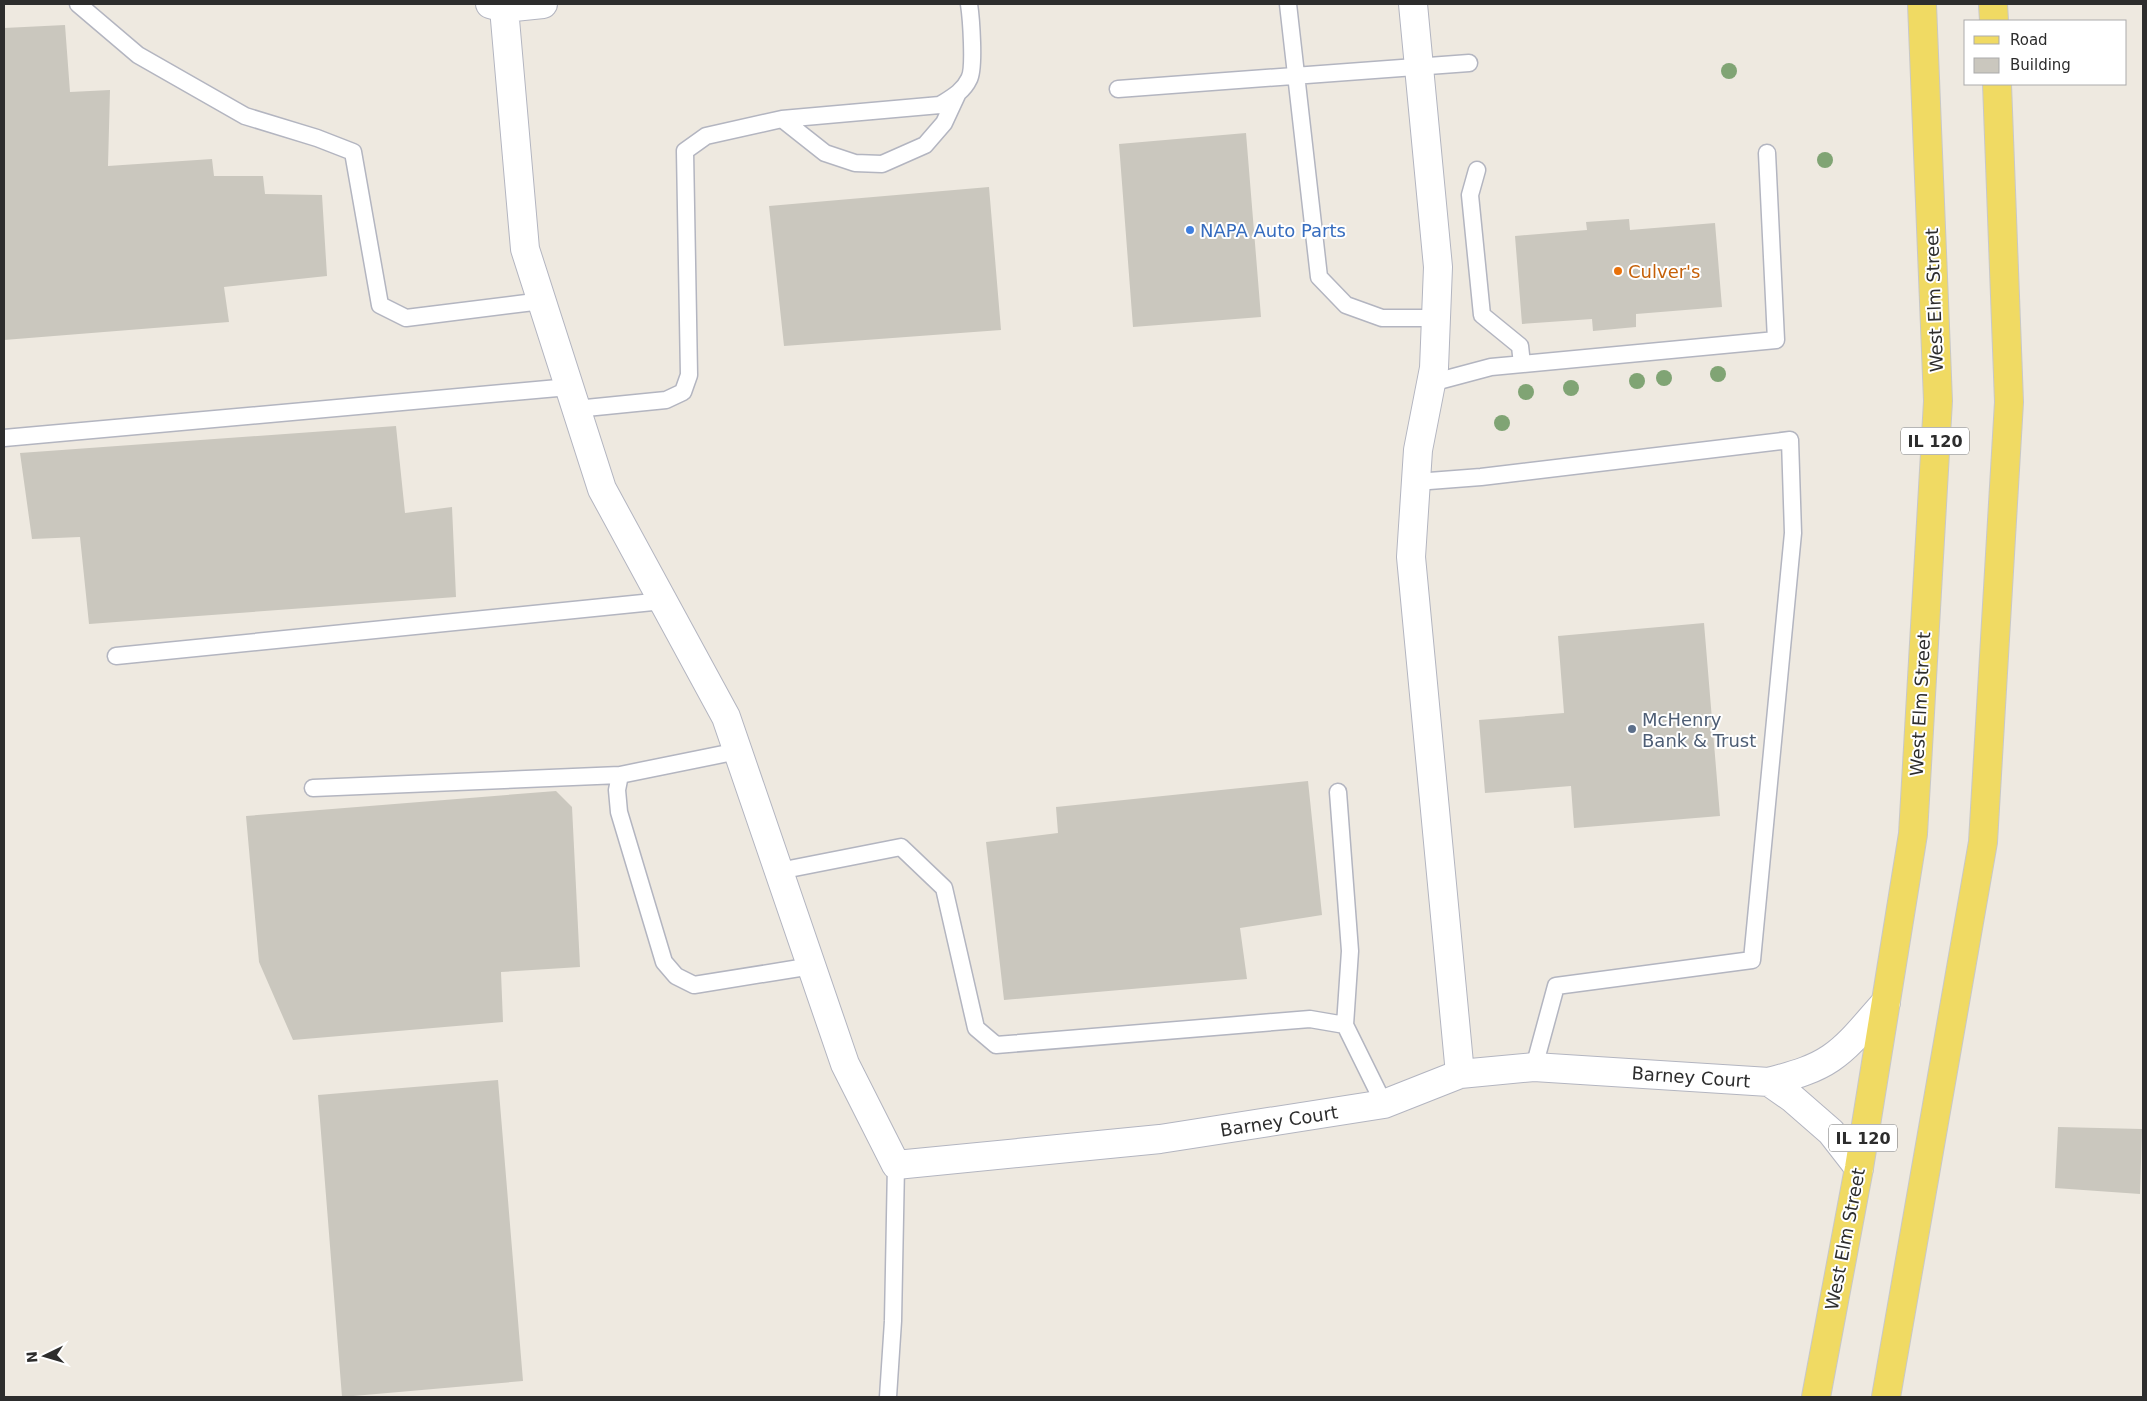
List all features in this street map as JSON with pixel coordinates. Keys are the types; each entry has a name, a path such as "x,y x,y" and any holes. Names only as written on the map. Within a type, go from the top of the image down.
{"main road":[{"name":"West Elm Street","path":"1816,1397 1859,1168 1913,834 1938,401 1922,4"},
{"path":"1993,4 1994,20"},
{"path":"1886,1397 1983,842 2009,402 1997,85"}],"street":[{"path":"543,4 497,6 525,249 602,489 726,717 845,1064 896,1165"},
{"path":"1413,4 1438,267 1434,368 1418,450 1411,557 1460,1074"},
{"name":"Barney Court","path":"896,1165 1160,1139 1384,1104 1460,1074 1534,1067 1769,1082 1795,1075 1819,1065 1832,1057 1886,1002"},
{"name":"Barney Court","path":"1769,1082 1792,1098 1826,1127 1859,1168"}],"lane":[{"path":"78,4 138,55 245,116 317,138 352,152 380,305 406,318 542,301"},
{"path":"782,119 826,153 855,164 882,164 925,145 944,122 956,95 970,78 971,24 969,4"},
{"path":"1288,4 1319,277 1346,306 1382,318 1436,318"},
{"path":"1118,89 1469,63"},
{"path":"4,438 573,398 666,400 683,392 689,375 684,151 706,136 782,119 940,105 956,95"},
{"path":"1431,383 1491,367 1776,340 1766,153"},
{"path":"1477,170 1470,195 1482,315 1520,346 1522,364"},
{"path":"1416,482 1481,477 1790,440 1793,533 1752,960 1556,986 1534,1067"},
{"path":"116,656 663,601"},
{"path":"313,788 620,775 738,751"},
{"path":"620,775 617,790 619,812 664,962 676,976 694,984 705,984 812,966"},
{"path":"1338,792 1350,951 1345,1025 1384,1104"},
{"path":"779,871 901,847 944,888 976,1028 996,1045 1310,1019 1345,1025"},
{"path":"888,1397 894,1321 896,1165"}],"building":[{"path":"65,25 70,92 110,90 108,166 212,159 214,176 263,176 265,194 322,195 327,276 224,287 229,322 4,340 4,28"},
{"name":"NAPA Auto Parts","path":"1246,133 1261,317 1133,327 1119,144"},
{"path":"989,187 1001,330 784,346 769,206"},
{"name":"Culver's","path":"1629,219 1630,230 1715,223 1722,307 1636,314 1636,327 1593,331 1592,319 1522,324 1515,236 1587,230 1586,222"},
{"path":"396,426 405,513 452,507 456,597 89,624 80,537 32,539 20,453"},
{"path":"1704,623 1720,816 1574,828 1571,786 1485,793 1479,720 1564,713 1558,636"},
{"path":"1308,781 1322,915 1240,928 1247,979 1004,1000 986,842 1058,833 1056,807"},
{"path":"556,791 572,807 580,967 501,972 503,1022 293,1040 259,962 246,816"},
{"path":"498,1080 523,1381 342,1397 318,1095"},
{"path":"2058,1127 2142,1129 2140,1194 2055,1188"}],"place":[{"name":"NAPA Auto Parts","path":"1190,230"},
{"name":"Culver's","path":"1618,271"},
{"name":"McHenry Bank & Trust","path":"1632,729"}]}
